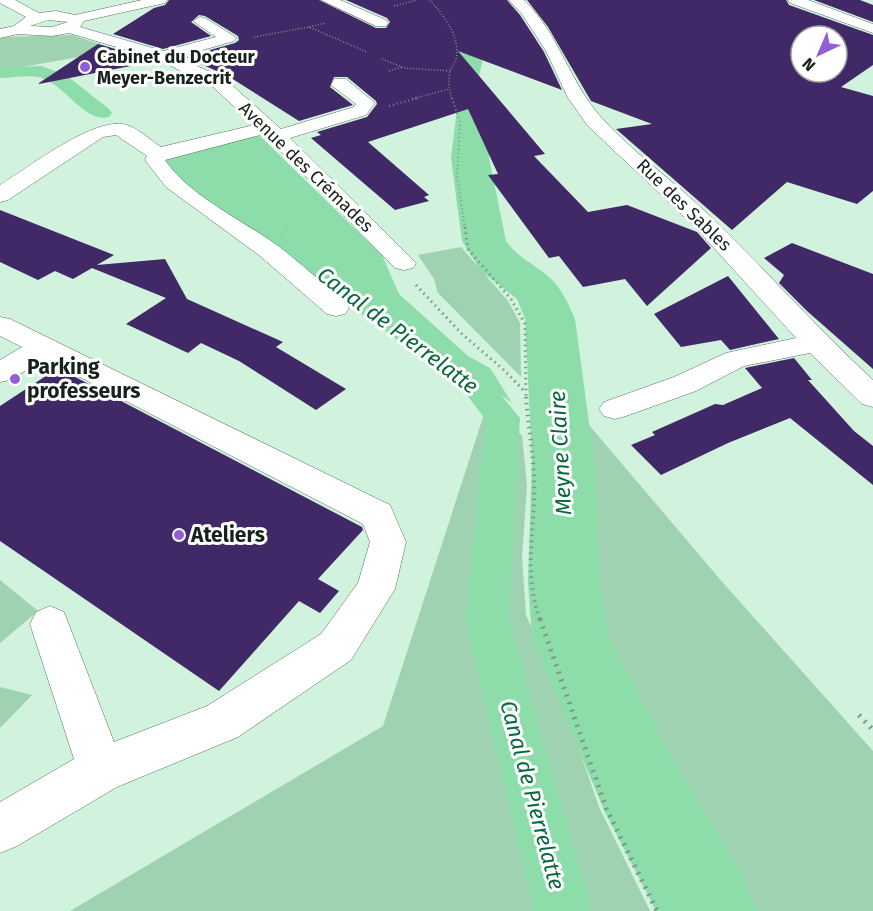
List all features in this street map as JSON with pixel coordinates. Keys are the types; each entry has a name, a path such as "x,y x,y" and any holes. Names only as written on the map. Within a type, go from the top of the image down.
{"street":[{"path":"5,0 38,18"},
{"path":"0,34 22,29 42,32 160,0"},
{"path":"328,0 381,22"},
{"name":"Rue des Sables","path":"516,0 527,11 554,51 577,98 596,122 719,238 816,343 873,397"},
{"path":"795,0 873,29"},
{"path":"22,29 22,24 38,18 64,16 71,23"},
{"path":"200,21 229,38"},
{"name":"Avenue des Crémades","path":"71,23 163,56 219,83 272,131 404,263"},
{"path":"163,56 229,38"},
{"path":"0,195 98,132 120,129 158,154 360,111 366,104 340,85 334,75 360,79"},
{"path":"158,154 154,160 157,167 183,190 269,252 336,308"},
{"path":"0,325 377,515 388,542 376,589 336,647 222,722 101,770 0,829"},
{"path":"615,408 685,384 736,359 816,343"},
{"path":"0,373 44,347"},
{"path":"50,624 101,770"}],"path":[{"path":"430,0 448,21 453,38 456,60 451,71 449,89 460,123 457,176 468,249 511,299 525,324 525,391 534,480 529,566 535,606 606,808 657,911"},
{"path":"229,38 258,37 309,27 367,52"},
{"path":"382,59 402,67 451,71"},
{"path":"389,71 402,67"},
{"path":"386,106 449,89"},
{"path":"404,263 414,282 462,334 525,391"},
{"path":"859,715 873,730"}],"shaded area":[{"path":"72,35 118,50 0,71 0,37"},
{"path":"259,135 382,255 399,294 468,356 490,368 512,403 344,281 295,240 188,165 168,155"},
{"path":"461,247 508,301 520,323 521,377 438,293 434,279 418,255"},
{"path":"487,405 505,424 522,435 527,486 522,557 526,615 557,686 599,807 650,911 70,911 383,726"},
{"path":"572,405 724,584 873,751 873,911 729,911 613,690 586,605"},
{"path":"0,580 38,611 0,643"},
{"path":"0,687 32,695 1,727 0,727"}],"building":[{"path":"169,0 319,0 376,28 386,28 390,22 387,18 346,0 507,0 520,15 544,52 562,90 458,51 545,154 534,156 588,212 627,205 697,232 711,248 647,306 625,279 583,287 559,256 549,258 488,175 498,174 468,109 368,142 429,195 424,197 429,201 395,210 311,138 321,135 317,132 367,117 377,104 376,101 347,77 334,77 330,87 353,105 299,121 228,76 185,57 239,40 238,36 205,16 199,15 191,22 211,36 163,49 113,34 154,8 165,5"},
{"path":"527,0 786,0 789,5 842,24 789,24 789,84 845,84 841,87 873,96 873,191 857,204 787,182 732,230 616,129 652,124 591,101 548,27"},
{"path":"814,0 860,0 873,5 873,22"},
{"path":"849,26 873,35 873,65 849,82"},
{"path":"98,44 156,61 39,84 39,83"},
{"path":"0,210 114,255 97,265 165,259 187,299 283,342 276,347 346,389 316,410 239,361 201,343 188,353 126,324 166,298 92,268 73,279 55,271 38,280 0,262"},
{"path":"792,243 873,274 873,369 779,283 784,275 764,258"},
{"path":"728,276 779,339 730,350 721,340 681,347 654,314"},
{"path":"794,358 812,380 808,380 854,431 873,446 873,485 790,418 728,443 661,475 631,445 655,435 652,432 715,404 723,405 762,388 745,368"},
{"name":"Ateliers","path":"58,368 362,527 363,530 318,579 339,591 320,613 299,601 219,691 0,541 0,406"}],"waterway":[{"name":"Meyne Claire","path":"444,0 459,15 470,48 463,76 474,109 470,158 484,241 497,261 534,289 544,303 550,319 563,460 564,582 570,638 635,779 708,911"},
{"name":"Canal de Pierrelatte","path":"0,73 41,71 59,79 102,113"},
{"name":"Canal de Pierrelatte","path":"171,163 471,379 503,418 487,620 563,911"}],"place":[{"name":"Cabinet du Docteur Meyer-Benzecrit","path":"85,67"},
{"name":"Parking professeurs","path":"15,379"},
{"name":"Ateliers","path":"179,535"}]}
